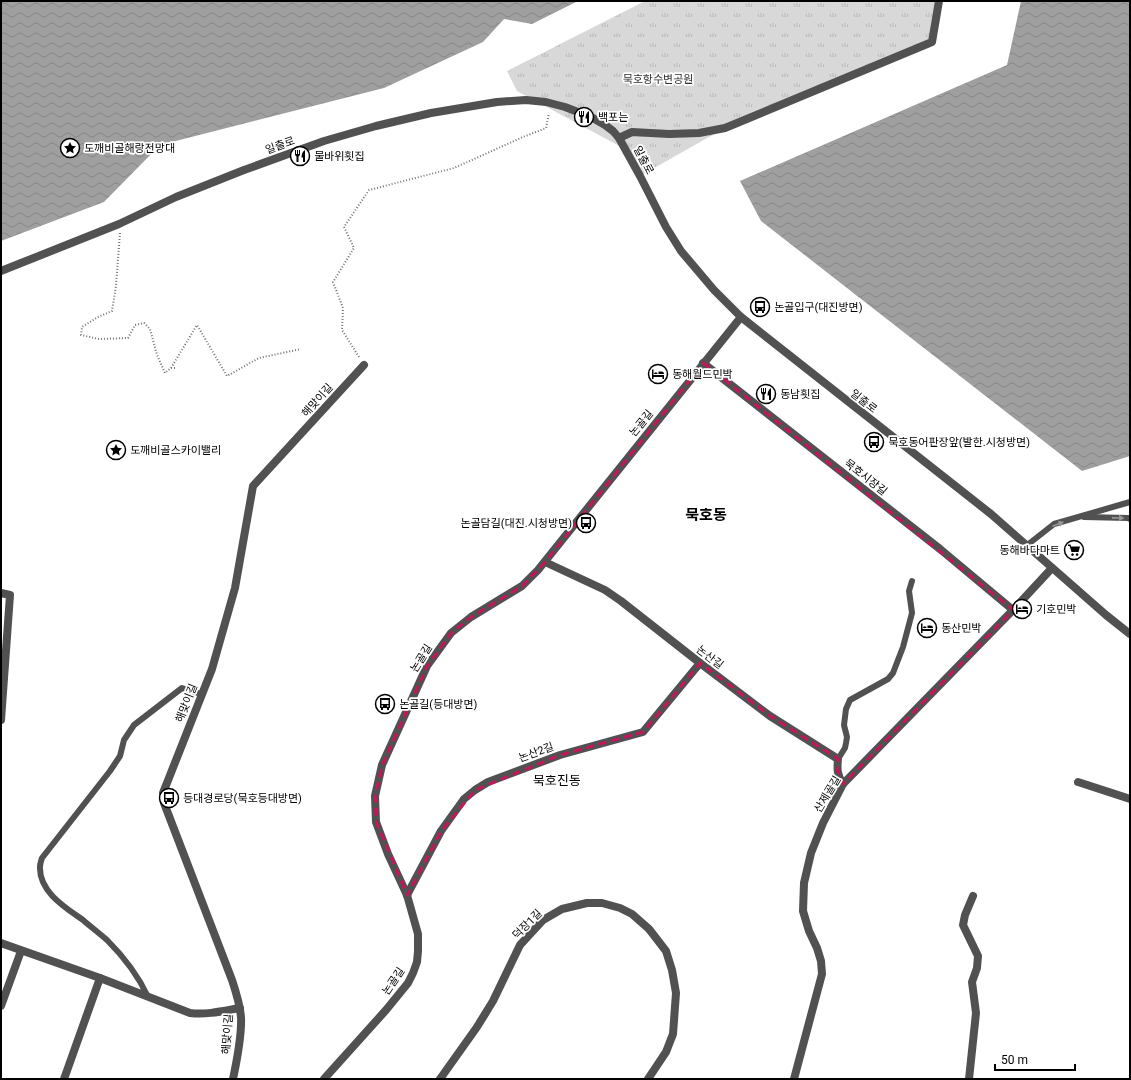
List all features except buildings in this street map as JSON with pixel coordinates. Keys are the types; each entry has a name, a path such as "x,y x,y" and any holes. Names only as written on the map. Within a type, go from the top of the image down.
{"street":[{"path":"619,138 632,132 669,134 700,133 724,128 932,42 940,1"},
{"name":"일출로","path":"1,271 119,224 176,197 324,141 432,113 497,102 526,100 565,107 605,125 619,138 659,215 681,251 714,290 741,317 991,514 1026,546 1130,634"},
{"name":"논골길","path":"324,1079 386,1010 408,983 417,962 418,934 407,895 388,854 376,822 375,796 382,765 427,666 451,633 470,617 522,586 545,562 741,317"},
{"name":"묵호시장길","path":"703,363 940,549 1013,610"},
{"name":"해맞이길","path":"233,1079 239,1050 241,1018 240,1008 232,980 164,803 163,793 212,668 235,588 253,486 364,365"},
{"name":"논산길","path":"545,562 605,590 770,716 838,759"},
{"name":"산제골길","path":"794,1079 822,974 821,960 809,931 803,911 804,884 811,854 823,823 843,784 1052,568"},
{"path":"1,594 10,595 1,720"},
{"name":"논산2길","path":"407,895 441,832 464,799 488,782 560,755 643,732 700,663"},
{"path":"838,759 838,777 843,784"},
{"path":"1078,782 1130,799"},
{"path":"969,1079 976,1013 972,982 977,968 978,956 963,925 965,915 973,896"},
{"name":"덕장1길","path":"440,1079 477,1027 493,1001 520,945 543,920 562,908 587,903 602,903 620,908 632,914 649,929 666,951 672,970 676,993 673,1034 666,1052 648,1079"},
{"path":"1,943 100,978 190,1013 214,1013 240,1008"},
{"path":"1,1006 21,951"},
{"path":"64,1079 100,978"}],"lane":[{"path":"1026,546 1054,524 1130,502"},
{"path":"1078,517 1130,519"},
{"path":"838,759 845,748 847,737 844,725 846,709 850,700 888,679 893,673 903,647 912,613 910,591 912,581"},
{"path":"148,997 141,982 128,963 107,941 58,901 49,891 43,881 40,868 42,858 120,756 124,740 134,725 182,688 201,694"}],"path":[{"path":"364,365 342,330 343,308 333,282 354,248 344,227 369,190 454,168 522,137 546,128 551,104"},
{"path":"119,224 120,229 116,286 112,311 98,317 82,327 81,335 99,339 128,338 135,325 144,323 150,329 157,354 166,373 171,368 197,325 227,376 259,358 301,349"},
{"path":"171,368 176,368"}],"highlighted area":[{"path":"703,363 1013,610 843,784 837,770 838,759 770,716 700,663 643,732 560,755 475,790 441,831 407,895 376,822 375,796 382,765 427,666 451,633 471,617 522,586 545,562"}],"green space":[{"name":"묵호항수변공원","path":"645,1 939,1 932,42 725,128 640,176 623,148 517,91 507,71"}],"water":[{"path":"1,1 578,1 532,24 504,19 483,42 384,88 160,145 104,202 1,241"},
{"path":"1021,1 1130,1 1130,456 1082,471 761,221 740,181 1007,65"}],"place":[{"name":"백포는","path":"584,117"},
{"name":"도깨비골해랑전망대","path":"70,148"},
{"name":"물바위횟집","path":"300,156"},
{"name":"논골입구(대진방면)","path":"760,307"},
{"name":"동해월드민박","path":"658,374"},
{"name":"동남횟집","path":"766,394"},
{"name":"묵호동어판장앞(발한.시청방면)","path":"874,442"},
{"name":"도깨비골스카이밸리","path":"116,450"},
{"name":"논골담길(대진.시청방면)","path":"586,523"},
{"name":"동해바다마트","path":"1074,550"},
{"name":"기호민박","path":"1022,609"},
{"name":"동산민박","path":"927,628"},
{"name":"논골길(등대방면)","path":"385,704"},
{"name":"등대경로당(묵호등대방면)","path":"169,798"}],"district":[{"name":"묵호동","path":"706,515"},
{"name":"묵호진동","path":"557,780"}]}
